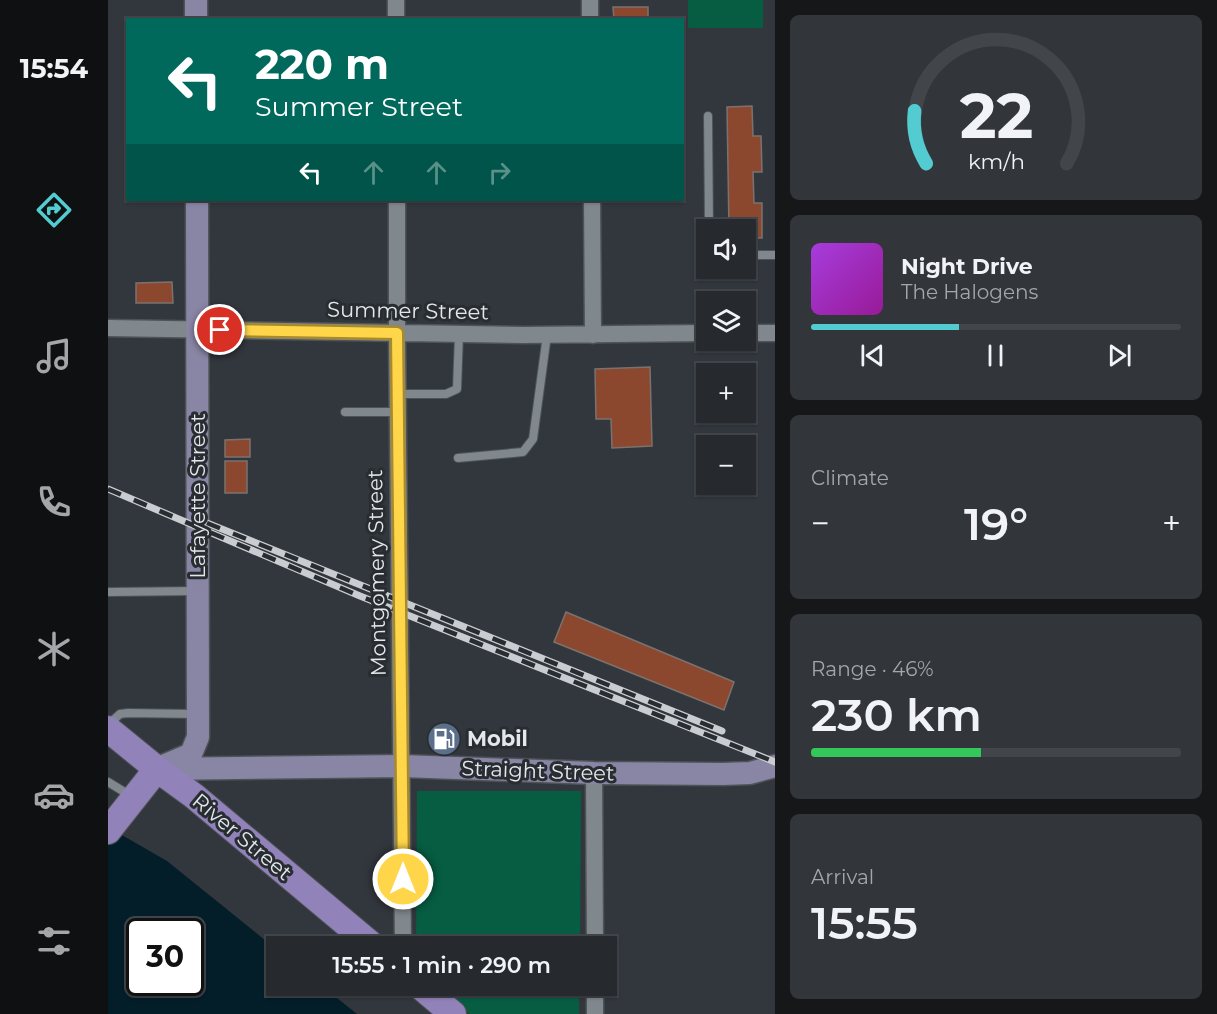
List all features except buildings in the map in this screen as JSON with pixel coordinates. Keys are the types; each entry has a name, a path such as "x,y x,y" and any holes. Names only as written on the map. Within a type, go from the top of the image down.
{"main road":[{"path":"196,0 196,18"},
{"name":"Lafayette Street","path":"157,769 191,754 198,737 197,201"},
{"name":"River Street","path":"108,727 361,936"},
{"name":"Straight Street","path":"157,769 402,766 594,773 723,774 750,773 774,766"},
{"path":"120,816 157,769"},
{"path":"432,996 453,1014"}],"street":[{"path":"396,0 396,18"},
{"path":"590,0 590,18"},
{"name":"Montgomery Street","path":"398,201 397,333 403,936"},
{"path":"591,201 593,334"},
{"name":"Summer Street","path":"108,328 547,335 696,333"},
{"path":"756,333 774,333"},
{"path":"594,773 595,936"},
{"path":"595,996 595,1014"}],"lane":[{"path":"708,116 709,219"},
{"path":"756,255 774,255"},
{"path":"398,394 446,394 458,389 459,334"},
{"path":"458,458 523,452 533,439 547,335"},
{"path":"345,412 398,412"},
{"path":"108,592 198,591"},
{"path":"108,727 120,714 198,714"},
{"path":"108,782 120,816"}],"green space":[{"path":"688,0 763,0 763,28 688,28"},
{"path":"417,791 581,791 580,936 416,936"},
{"path":"448,996 579,996 579,1014 470,1014"}],"water":[{"path":"108,827 167,861 266,941 266,996 334,996 357,1014 108,1014"}],"railway":[{"path":"108,489 360,596 775,762"},
{"path":"207,523 722,731"}],"place":[{"name":"Mobil","path":"444,739"}],"route":[{"path":"220,330 397,333 403,879"}]}
